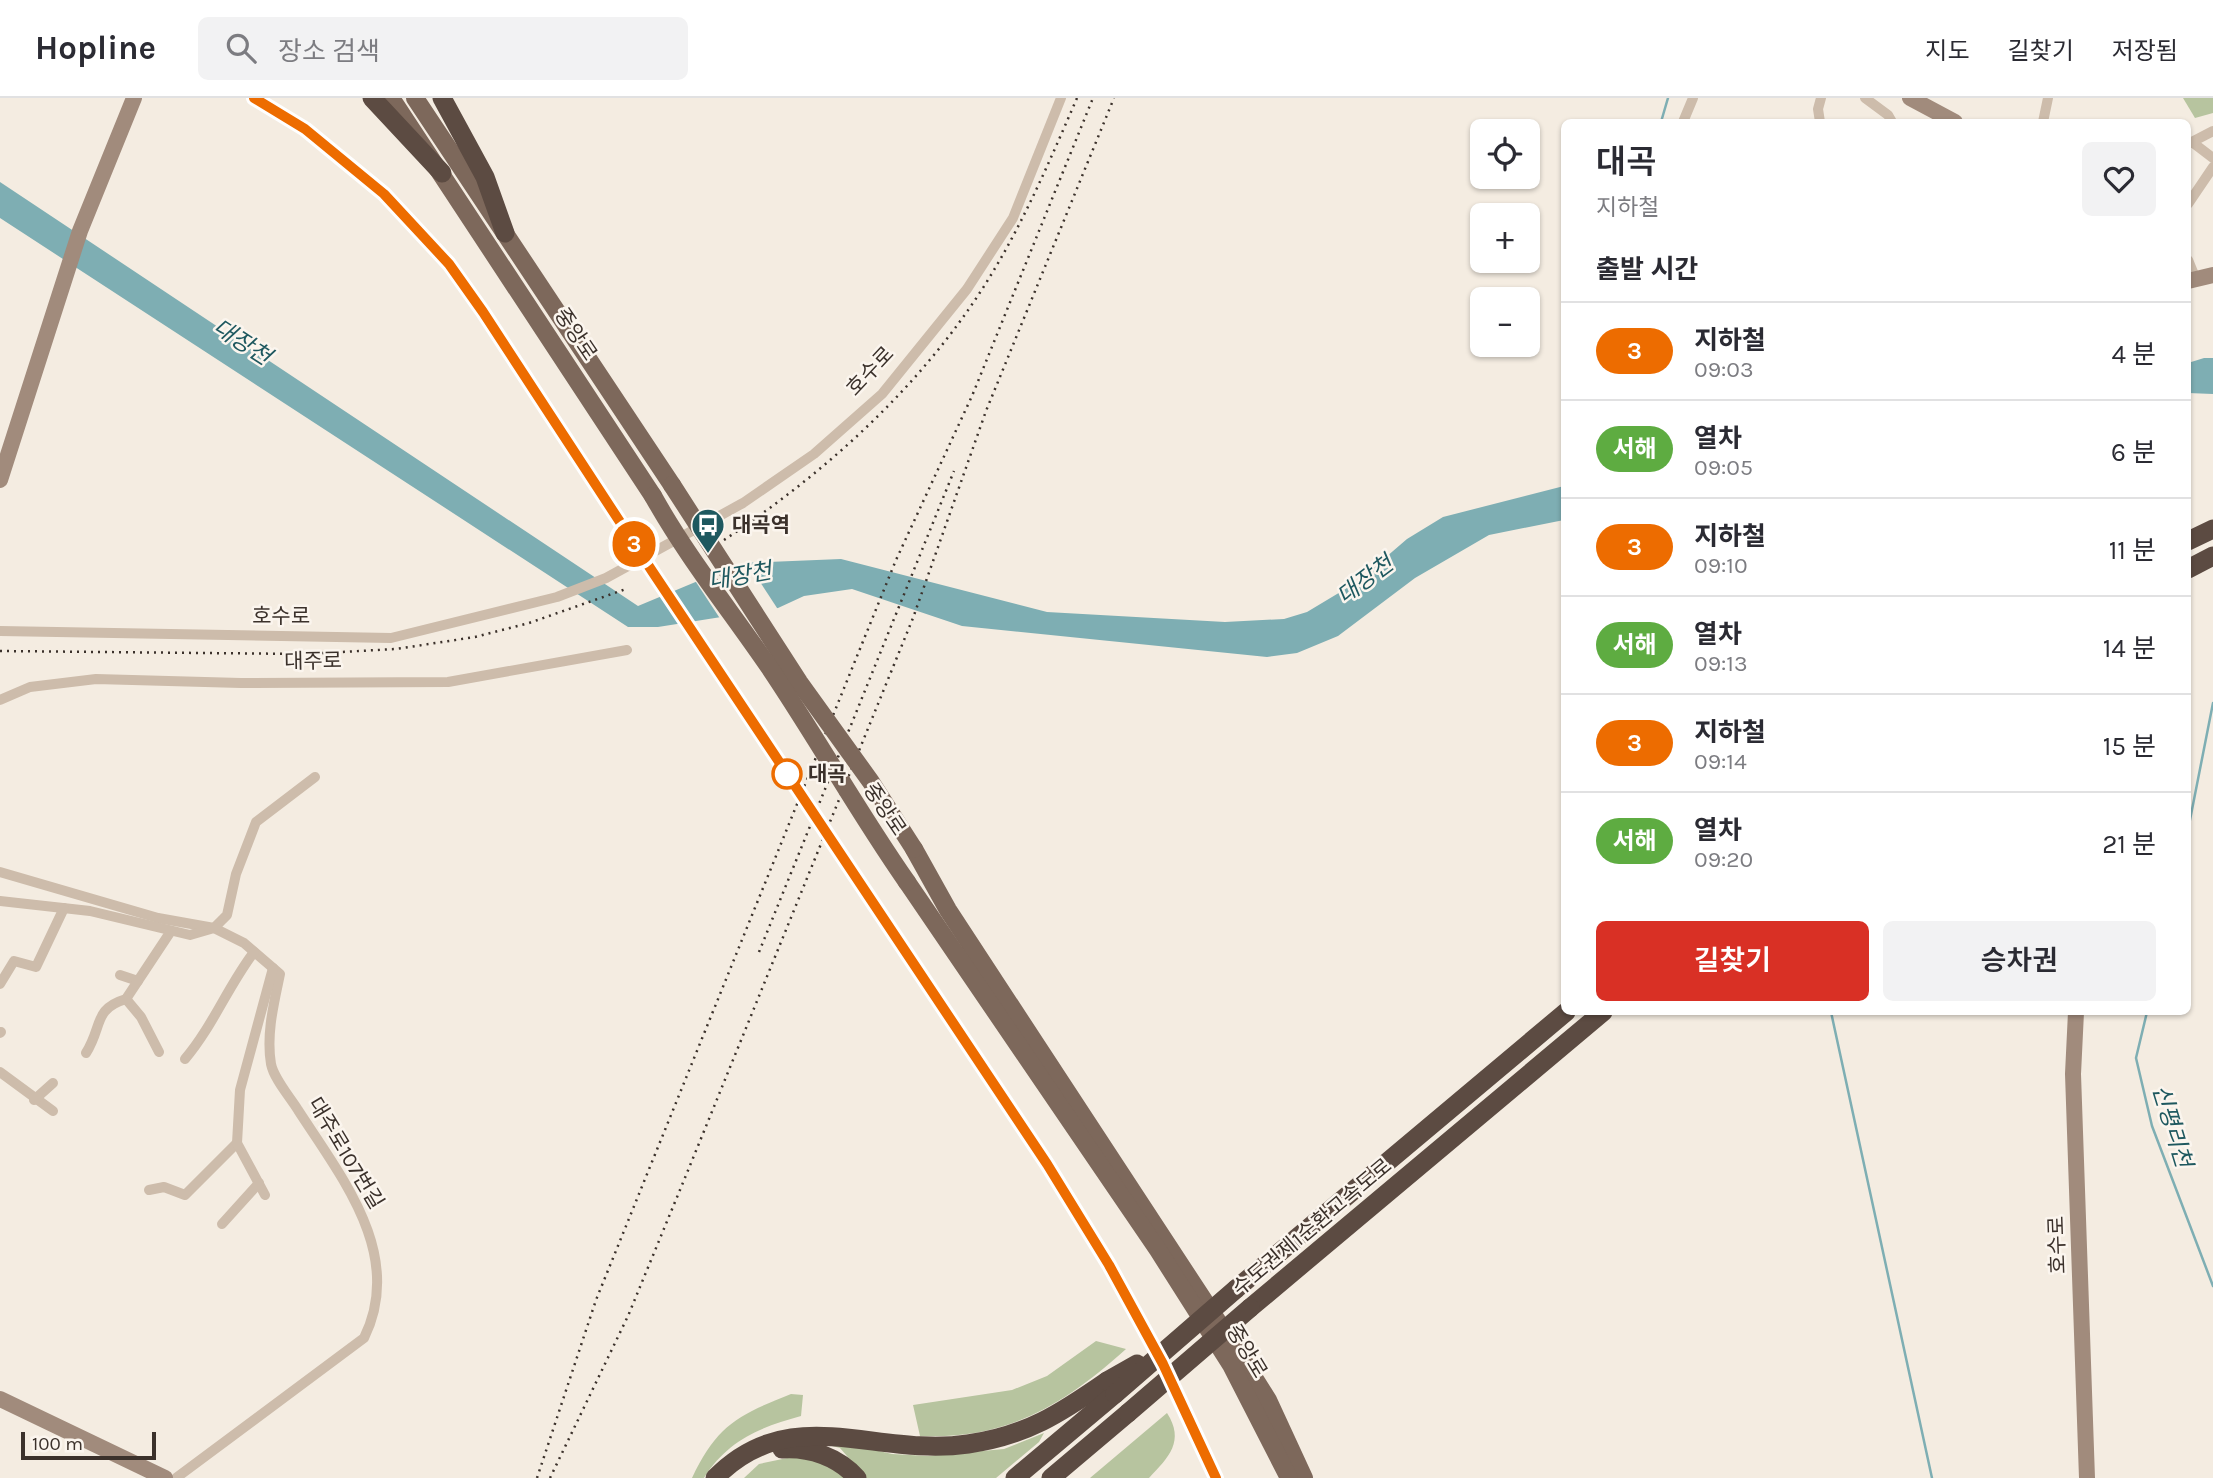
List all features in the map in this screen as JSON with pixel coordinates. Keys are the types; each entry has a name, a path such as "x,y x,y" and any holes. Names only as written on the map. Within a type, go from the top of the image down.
{"highway":[{"path":"372,98 442,173"},
{"path":"442,98 485,177 505,233"},
{"path":"2191,540 2213,529"},
{"path":"2191,567 2213,556"},
{"name":"수도권제1순환고속도로","path":"1015,1478 1111,1387 1175,1342 1562,1015"},
{"name":"수도권제1순환고속도로","path":"1054,1476 1599,1015"},
{"path":"715,1478 733,1459 753,1448 790,1436 933,1445 967,1444 995,1438 1055,1417 1111,1387"},
{"path":"731,1478 752,1459 784,1448 821,1454 841,1463 857,1478"}],"main road":[{"name":"중앙로","path":"391,98 653,496 685,552 770,669 836,776 1158,1250 1231,1365 1289,1478"},
{"name":"중앙로","path":"415,98 672,485 799,682 871,782 914,849 948,910 1240,1354 1268,1400 1304,1478"}],"street":[{"path":"0,480 80,231 134,98"},
{"name":"호수로","path":"0,631 391,638 557,597 606,578 743,503 814,454 882,394 967,289 1013,218 1061,98"},
{"path":"1684,119 1693,98"},
{"path":"1820,119 1818,108 1821,98"},
{"path":"1865,98 1890,119"},
{"path":"1910,98 1949,119"},
{"path":"2044,119 2048,98"},
{"path":"2191,142 2213,131"},
{"path":"2191,144 2213,158"},
{"path":"2191,200 2213,167"},
{"path":"2191,279 2213,275"},
{"name":"대주로","path":"0,700 30,687 96,679 241,683 448,682 627,650"},
{"path":"0,901 64,908 190,935 214,928 226,915 236,874 256,822 315,777"},
{"path":"0,872 158,918 214,928 254,952 273,968 240,1090 237,1143 265,1195"},
{"path":"0,984 14,961 36,967 64,908"},
{"path":"86,1053 97,1035 102,1010 109,1004 126,999 171,931"},
{"path":"185,1059 218,1014 241,969 254,952"},
{"name":"대주로107번길","path":"176,1478 364,1338 374,1318 378,1293 376,1253 368,1229 351,1193 271,1065 269,1035 280,974 273,968"},
{"path":"120,975 138,981"},
{"path":"126,999 141,1017 159,1052"},
{"name":"호수로","path":"2076,1015 2073,1073 2087,1478"},
{"path":"0,1072 34,1100 53,1111"},
{"path":"34,1100 53,1083"},
{"path":"149,1190 164,1186 185,1195 237,1143"},
{"path":"222,1224 259,1183"},
{"path":"0,1399 156,1476"}],"green space":[{"path":"2183,98 2213,98 2213,113 2195,118"},
{"path":"1096,1341 1126,1349 1080,1387 1032,1415 980,1432 920,1436 913,1405 1012,1390 1047,1376"},
{"path":"791,1394 803,1395 801,1416 746,1437 723,1454 704,1478 692,1478 711,1445 731,1424"},
{"path":"1167,1413 1175,1432 1172,1448 1149,1478 1090,1478"},
{"path":"1044,1433 1039,1442 996,1478 866,1478 840,1448 817,1442 857,1446 892,1454 928,1456 1004,1449"},
{"path":"792,1457 813,1458 848,1478 744,1478 759,1464"}],"water":[{"name":"대장천","path":"0,182 638,606 741,563 841,559 1047,612 1225,622 1284,619 1307,612 1357,582 1407,539 1443,517 1561,487 1561,521 1489,535 1415,578 1338,636 1297,653 1267,657 962,626 852,589 804,596 778,608 658,627 628,627 0,218"},
{"path":"2213,358 2213,394 2191,393 2191,362"}],"pier":[{"path":"745,559 779,611 721,620 694,579"}],"waterway":[{"path":"1662,119 1668,98"},
{"name":"신평리천","path":"2191,815 2213,703"},
{"path":"1832,1015 1932,1478"},
{"name":"신평리천","path":"2146,1015 2136,1058 2152,1126 2213,1286"}],"railway":[{"path":"254,98 305,129 384,194 449,264 483,311 652,571 1047,1164 1109,1265 1163,1364 1216,1478"},
{"path":"724,540 800,485 837,454 872,422 936,352 965,314 1003,254 1037,188 1077,98"},
{"path":"537,1478 596,1300 896,560 972,396 1093,98"},
{"path":"550,1478 628,1316 689,1168 913,618 986,411 1114,98"},
{"path":"759,952 954,471"},
{"path":"0,651 304,654 396,649 475,637 529,623 626,589"}],"metro line":[{"name":"3","path":"254,98 305,129 384,194 449,264 483,312 1047,1164 1109,1265 1163,1364 1216,1478"}],"place":[{"name":"대곡역","path":"708,555"},
{"name":"대곡","path":"787,774"}]}
